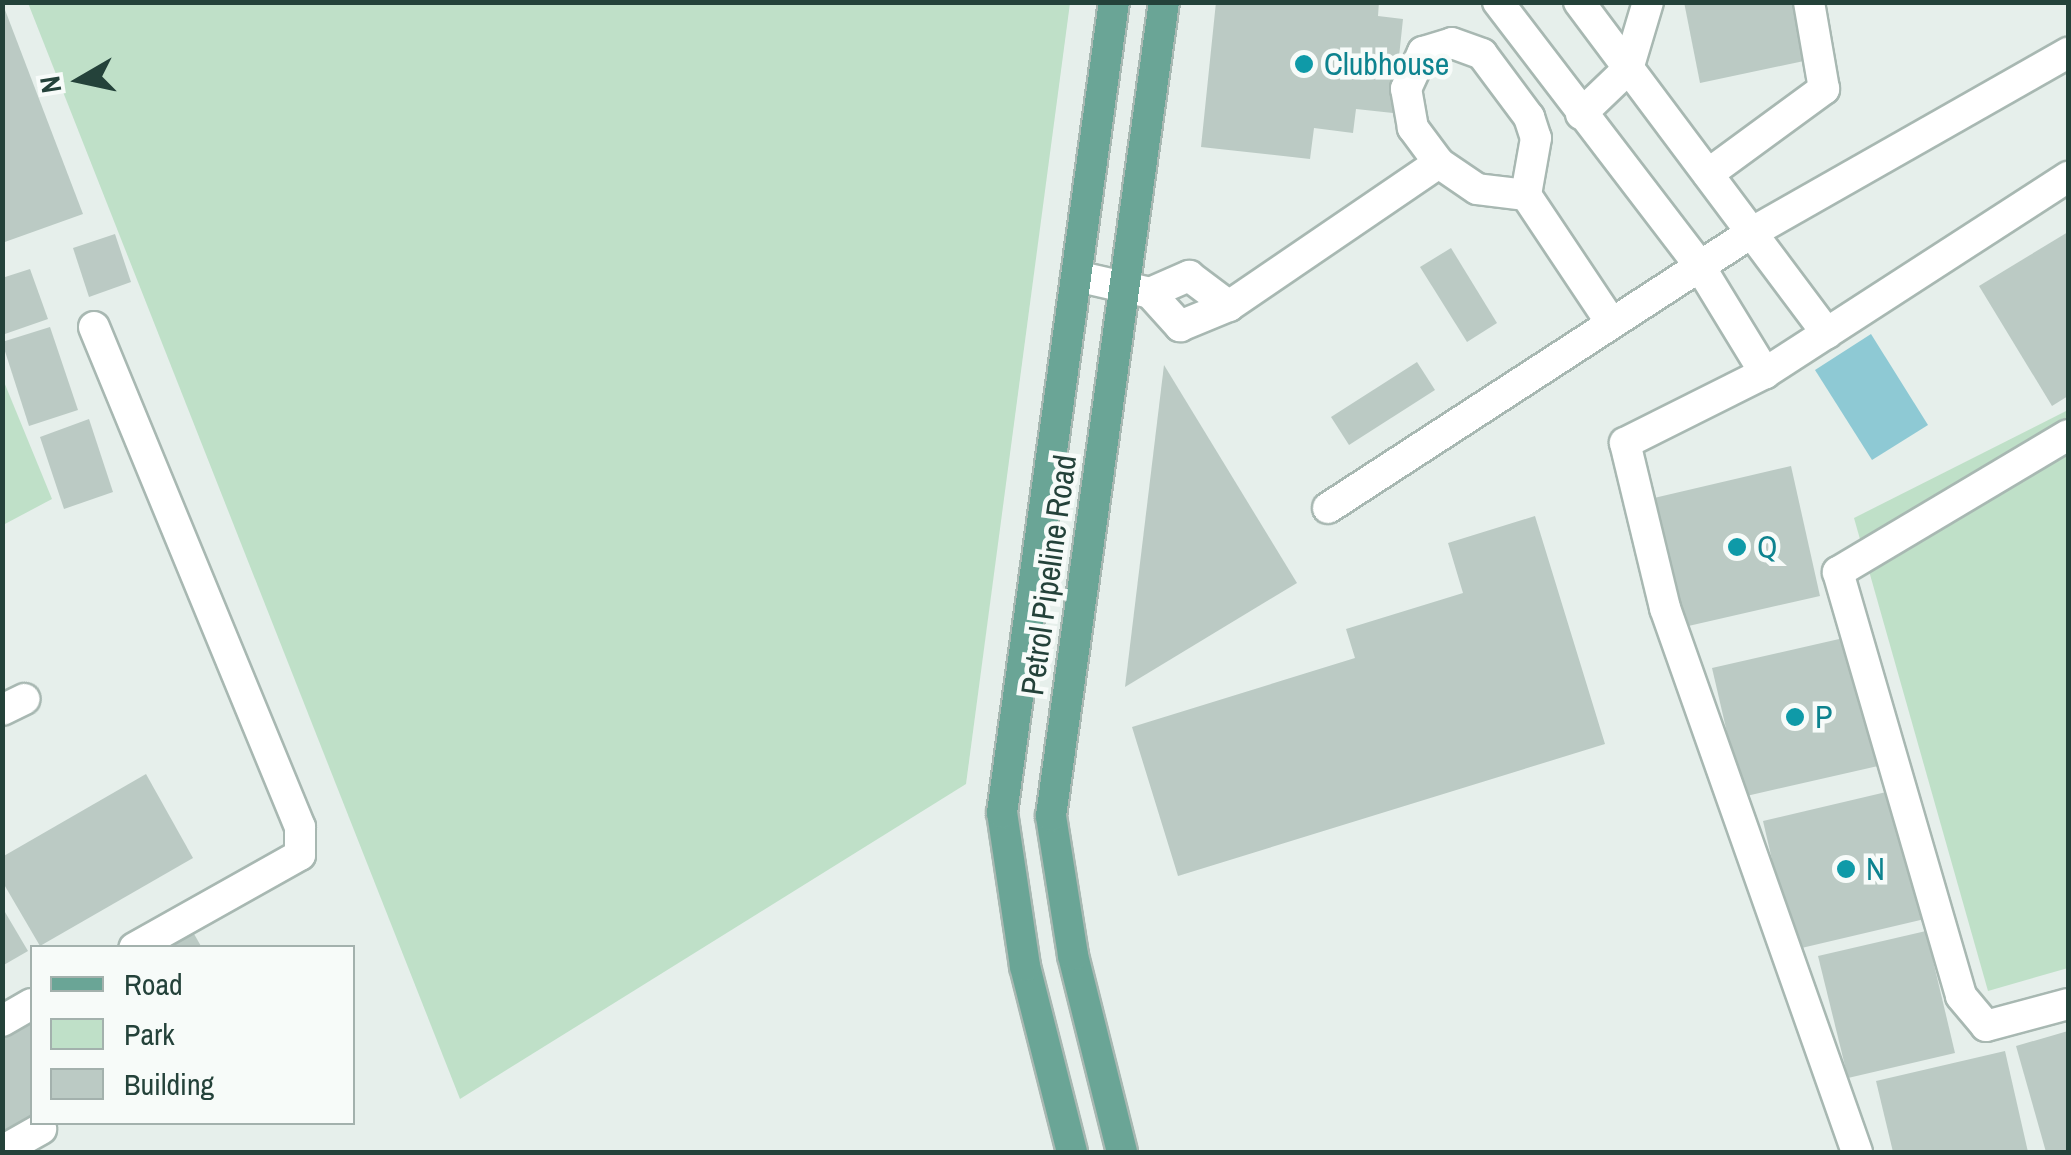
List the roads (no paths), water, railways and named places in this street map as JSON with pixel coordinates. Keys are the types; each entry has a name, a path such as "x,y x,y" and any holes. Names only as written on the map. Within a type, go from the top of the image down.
{"main road":[{"name":"Petrol Pipeline Road","path":"1072,1152 1025,966 1004,860 1002,813 1114,2"},
{"name":"Petrol Pipeline Road","path":"1122,1152 1073,955 1052,816 1137,291 1164,2"}],"street":[{"path":"1498,2 1698,265 1765,373"},
{"path":"1578,2 1827,332"},
{"path":"1581,114 1628,69 1648,2"},
{"path":"1708,174 1824,89 1809,2"},
{"path":"1526,194 1477,189 1440,163 1413,128 1406,89 1423,52 1452,43 1482,54 1529,117 1536,138 1526,194 1610,322"},
{"path":"1328,508 1751,232 2068,53"},
{"path":"1076,276 1137,291 1180,326 1228,306 1440,163"},
{"path":"1857,1152 1665,608 1624,443 1765,373 2068,177"},
{"path":"1137,291 1189,276 1228,306"},
{"path":"94,327 300,827 300,855 139,945"},
{"path":"2068,435 1838,572 1961,996 1986,1026 2068,1004"},
{"path":"2,1021 30,1005"},
{"path":"2,1150 41,1128"}],"water":[{"path":"1871,334 1928,425 1872,460 1815,370"}],"place":[{"name":"Clubhouse","path":"1304,64"},
{"name":"Q","path":"1737,547"},
{"name":"P","path":"1795,717"},
{"name":"N","path":"1846,869"}]}
